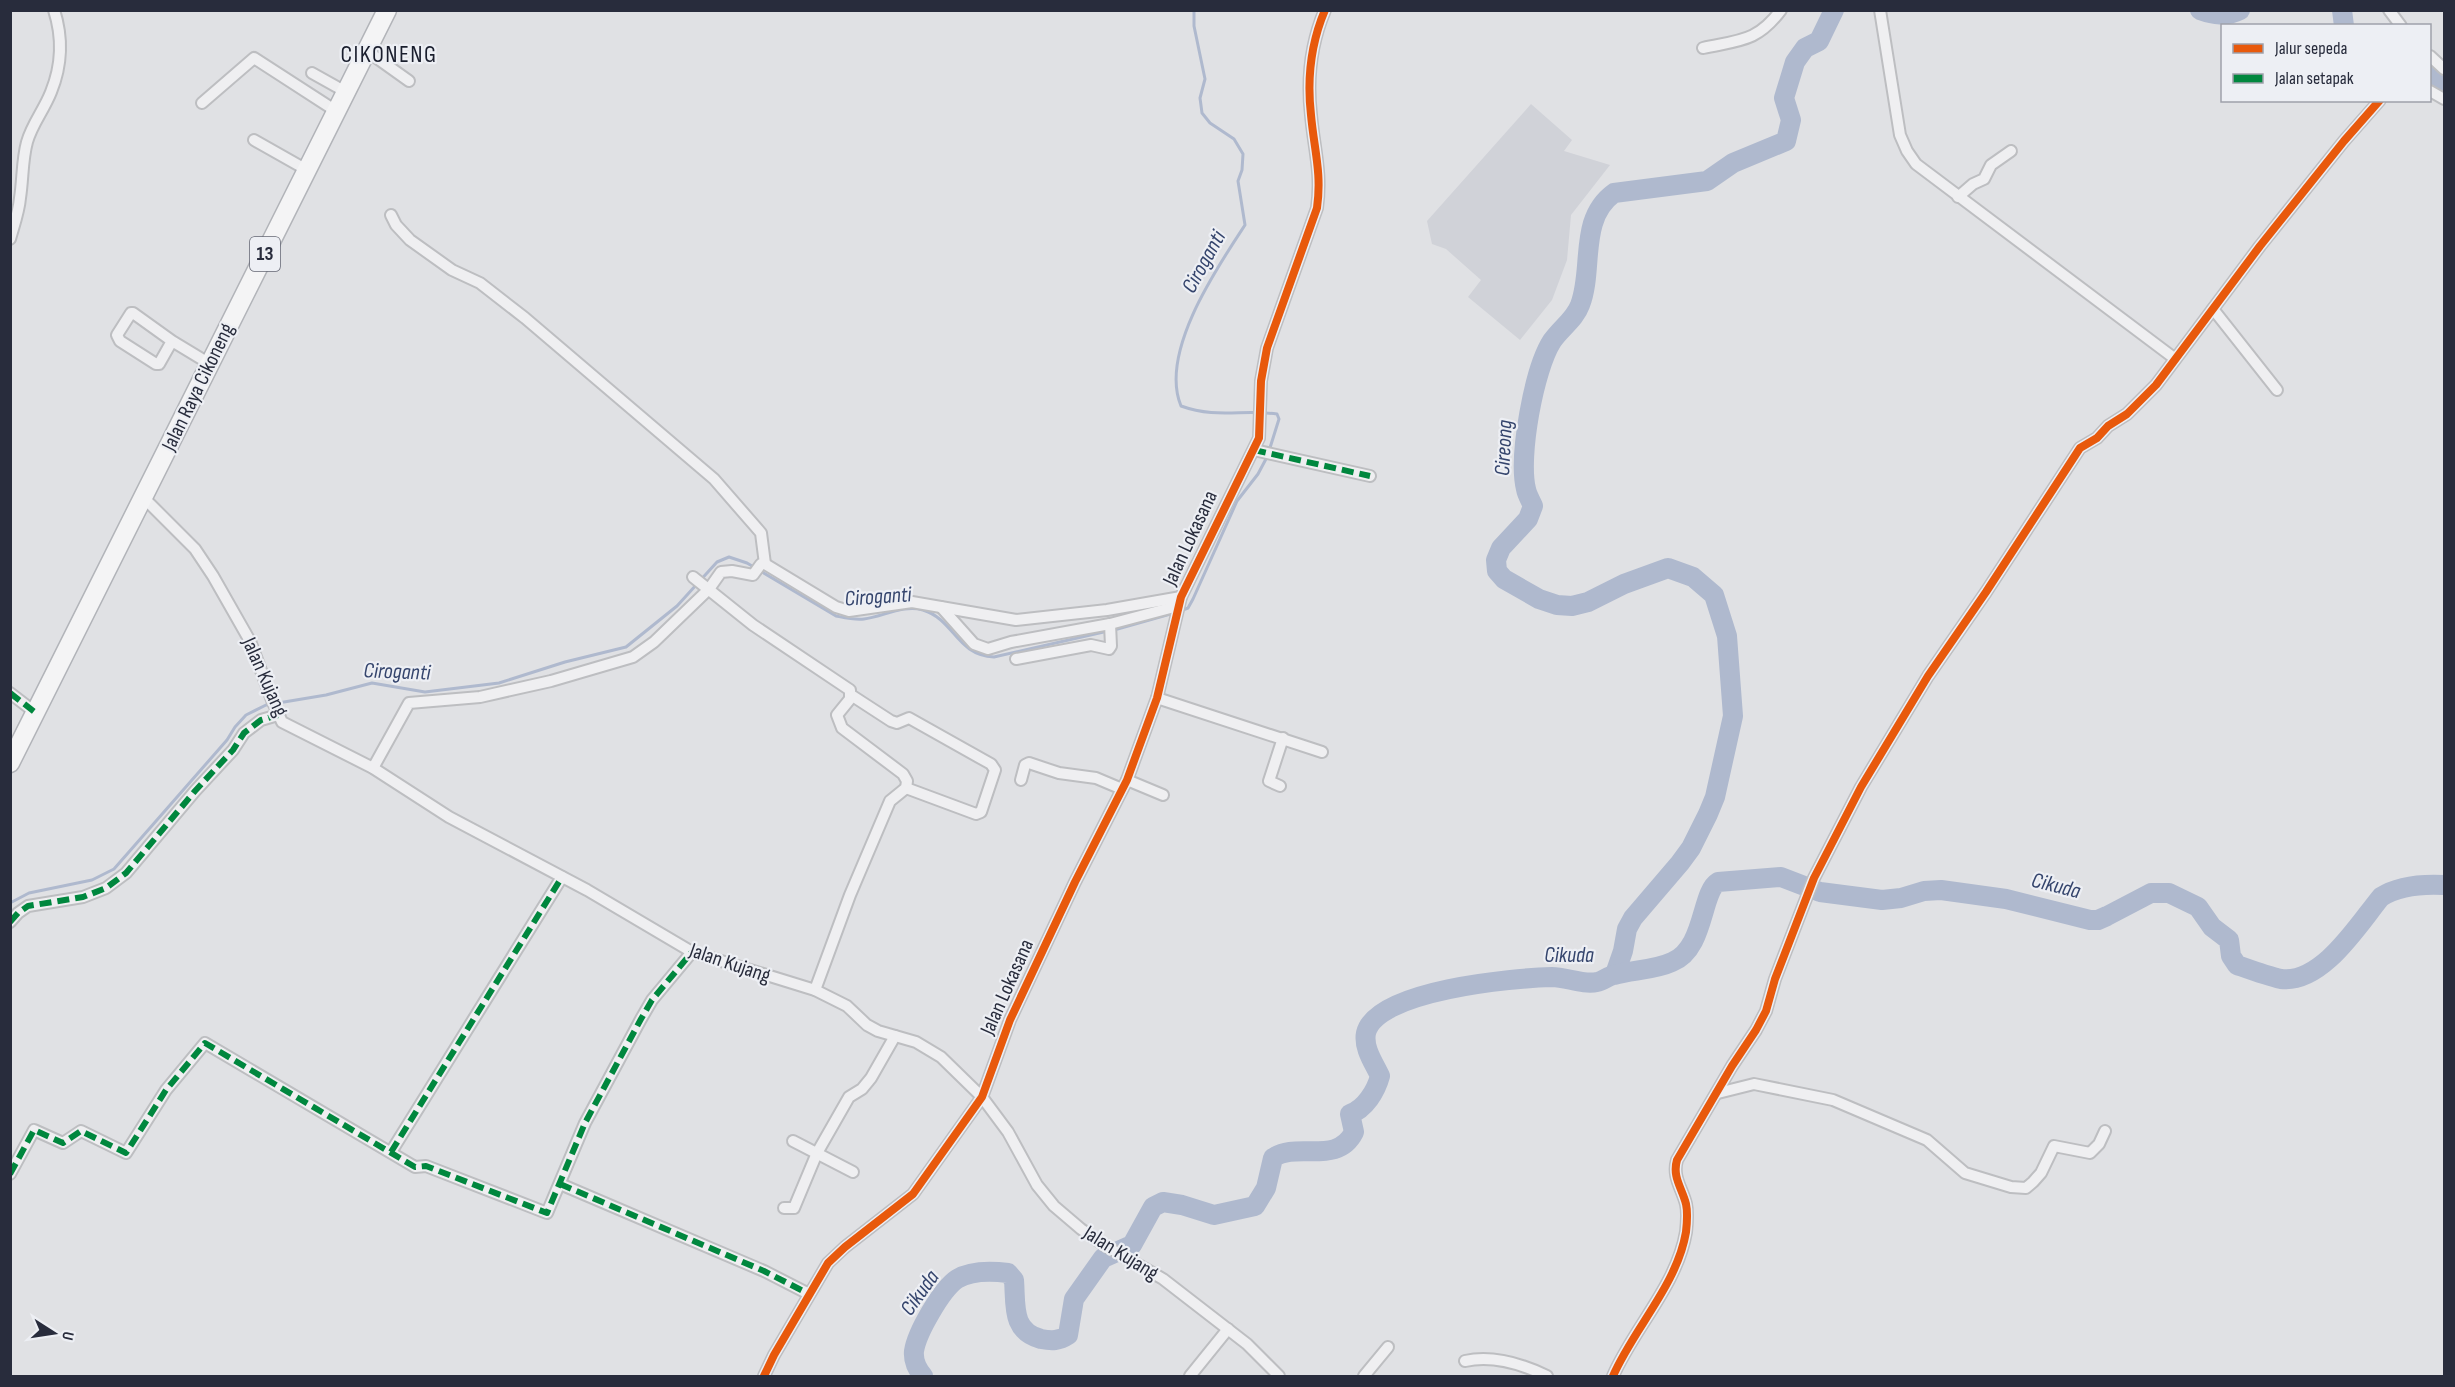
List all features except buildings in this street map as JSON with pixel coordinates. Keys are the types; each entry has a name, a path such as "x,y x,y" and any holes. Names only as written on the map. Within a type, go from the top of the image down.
{"highway":[{"name":"Jalan Raya Cikoneng","path":"10,763 387,10"}],"street":[{"path":"10,238 20,200 27,142 57,76 61,51 60,30 54,10"},
{"name":"Jalan Lokasana","path":"764,1377 809,1294 836,1255 913,1194 982,1097 1010,1020 1124,784 1157,699 1180,601 1245,465 1265,453 1260,438 1260,411 1261,381 1267,348 1317,208 1320,174 1308,80 1325,10"},
{"path":"1703,48 1750,38 1770,25 1781,10"},
{"path":"1880,10 1900,135 1907,152 1925,173 2174,358"},
{"path":"2388,10 2399,24"},
{"path":"367,51 409,81"},
{"path":"2431,57 2445,69"},
{"path":"202,103 254,58 336,111"},
{"path":"312,73 346,92"},
{"path":"2431,92 2445,99"},
{"path":"1613,1377 1623,1353 1674,1269 1686,1233 1688,1214 1675,1168 1689,1139 1766,1011 1775,979 1814,878 1861,787 1928,676 2080,448 2097,438 2108,426 2137,405 2156,385 2174,358 2287,211 2378,102"},
{"path":"254,140 307,170"},
{"path":"1958,197 1973,184 1984,179 1991,165 2011,151"},
{"path":"391,215 396,225 410,240 452,270 480,283 525,318 714,479 761,532 760,568"},
{"path":"2213,309 2277,390"},
{"path":"172,341 159,364 156,364 120,341 117,335 133,313 172,341 210,364"},
{"path":"1265,453 1370,476"},
{"name":"Jalan Kujang","path":"143,498 195,549 213,576 250,641 278,716 287,725 373,768 449,817 562,877 692,952 815,990 847,1006 867,1025 916,1042 941,1057 982,1097 1008,1132 1036,1185 1054,1206 1104,1245 1163,1279 1247,1344 1279,1377"},
{"path":"373,768 409,703 480,697 551,681 633,657 654,642 701,583 721,572 760,568 849,612 906,602 1023,620 1180,601"},
{"path":"701,583 753,625 844,685 850,690 851,695 891,721 897,723 909,718 991,764 995,770 981,812 976,814 906,788"},
{"path":"941,608 965,636 979,647 988,649 1021,641 1111,630 1180,601"},
{"path":"1021,641 1019,657 1091,645 1109,649 1111,630"},
{"path":"10,693 36,713"},
{"path":"815,990 850,895 890,801 906,788 907,781 903,774 842,728 837,715 851,695"},
{"path":"1157,699 1322,752"},
{"path":"10,922 28,906 83,897 106,888 126,873 233,750 244,733 261,720 278,716"},
{"path":"1280,786 1269,781 1283,738"},
{"path":"1021,780 1025,765 1029,763 1059,773 1096,778 1163,795"},
{"path":"391,1152 562,877"},
{"path":"10,1174 34,1130 63,1143 81,1131 126,1153 165,1090 205,1043 415,1167 426,1166 549,1212 585,1123 640,1019 652,1000 692,952"},
{"path":"784,1208 794,1208 817,1153 849,1097 871,1078 895,1036"},
{"path":"1718,1093 1754,1084 1833,1100 1927,1140 1965,1173 2011,1187 2026,1188 2033,1182 2041,1173 2054,1146 2090,1153 2099,1144 2106,1131"},
{"path":"793,1141 854,1172"},
{"path":"561,1184 764,1271 809,1294"},
{"path":"1190,1377 1228,1329"},
{"path":"1364,1377 1388,1347"},
{"path":"1465,1361 1477,1358 1505,1362 1547,1377"}],"shaded area":[{"path":"1531,104 1572,140 1564,151 1610,165 1571,215 1567,260 1552,300 1520,340 1468,297 1481,280 1446,249 1432,244 1427,221"}],"waterway":[{"name":"Ciroganti","path":"1194,10 1194,26 1205,79 1200,98 1202,113 1210,123 1234,139 1243,154 1242,170 1238,181 1245,225 1220,264 1194,312 1184,337 1178,362 1176,385 1181,406 1194,410 1218,413 1277,414 1279,419 1269,451"},
{"name":"Cireong","path":"1615,974 1623,951 1627,929 1633,918 1691,848 1715,797 1733,716 1727,636 1714,595 1693,577 1668,568 1624,584 1588,602 1572,606 1557,605 1539,599 1504,579 1497,571 1496,560 1501,548 1528,519 1533,506 1528,496 1524,475 1529,414 1545,354 1552,341 1575,315 1580,305 1584,291 1591,230 1595,216 1603,204 1614,193 1707,181 1733,163 1786,141 1791,120 1784,98 1795,62 1805,48 1819,41 1834,10"},
{"name":"Cireong","path":"2200,10 2220,14 2230,14 2240,10"},
{"name":"Cireong","path":"2342,10 2344,24"},
{"name":"Cireong","path":"2431,76 2444,88"},
{"name":"Ciroganti","path":"1180,611 1188,608 1237,501 1258,474 1267,457"},
{"name":"Ciroganti","path":"10,903 29,893 92,880 114,869 227,740 246,715 266,705 326,695 372,683 425,692 499,683 565,662 626,647 677,606 717,562 729,557 747,563 836,616 864,619 901,610 923,610 942,621 963,644 981,655 994,657 1108,631"},
{"name":"Ciroganti","path":"1114,630 1174,613"},
{"name":"Cikuda","path":"923,1376 915,1361 916,1343 938,1301 957,1279 976,1273 1008,1273 1014,1280 1017,1316 1024,1330 1041,1339 1062,1338 1068,1335 1074,1299 1103,1258 1132,1245 1153,1207 1163,1202 1214,1215 1255,1206 1266,1188 1273,1158 1283,1153 1327,1151 1347,1142 1354,1132 1350,1114 1369,1099 1380,1076 1368,1050 1366,1033 1375,1018 1394,1006 1448,989 1479,984 1552,977 1592,983 1614,975 1665,965 1683,955 1691,945 1697,934 1708,897 1718,882 1781,877 1820,892 1882,900 1901,898 1924,891 1941,890 2006,899 2090,920 2098,920 2151,893 2169,893 2198,907 2212,927 2229,940 2231,956 2237,965 2281,979 2296,978 2325,963 2350,937 2381,897 2411,886 2444,885"}],"marked path":[{"path":"1254,450 1370,476"},
{"path":"10,693 36,713"},
{"path":"10,922 28,906 83,897 106,888 126,873 233,750 244,733 261,720 278,715"},
{"path":"391,1152 562,877"},
{"path":"10,1174 34,1130 63,1143 81,1131 126,1153 166,1090 205,1043 415,1167 426,1166 547,1213 585,1123 641,1019 652,1000 692,952"},
{"path":"560,1184 764,1271 809,1294"}],"cycle path":[{"path":"764,1376 828,1263 913,1194 982,1097 1010,1020 1075,882 1127,780 1157,698 1181,597 1259,438 1261,381 1267,348 1317,208 1318,172 1312,127 1310,75 1313,48 1325,10"},
{"path":"1613,1376 1674,1270 1681,1251 1686,1232 1687,1211 1676,1172 1677,1160 1766,1011 1775,979 1814,878 1861,787 1928,676 2080,448 2097,438 2108,426 2127,414 2156,385 2260,246 2378,102"}],"district":[{"name":"CIKONENG","path":"389,54"}]}
